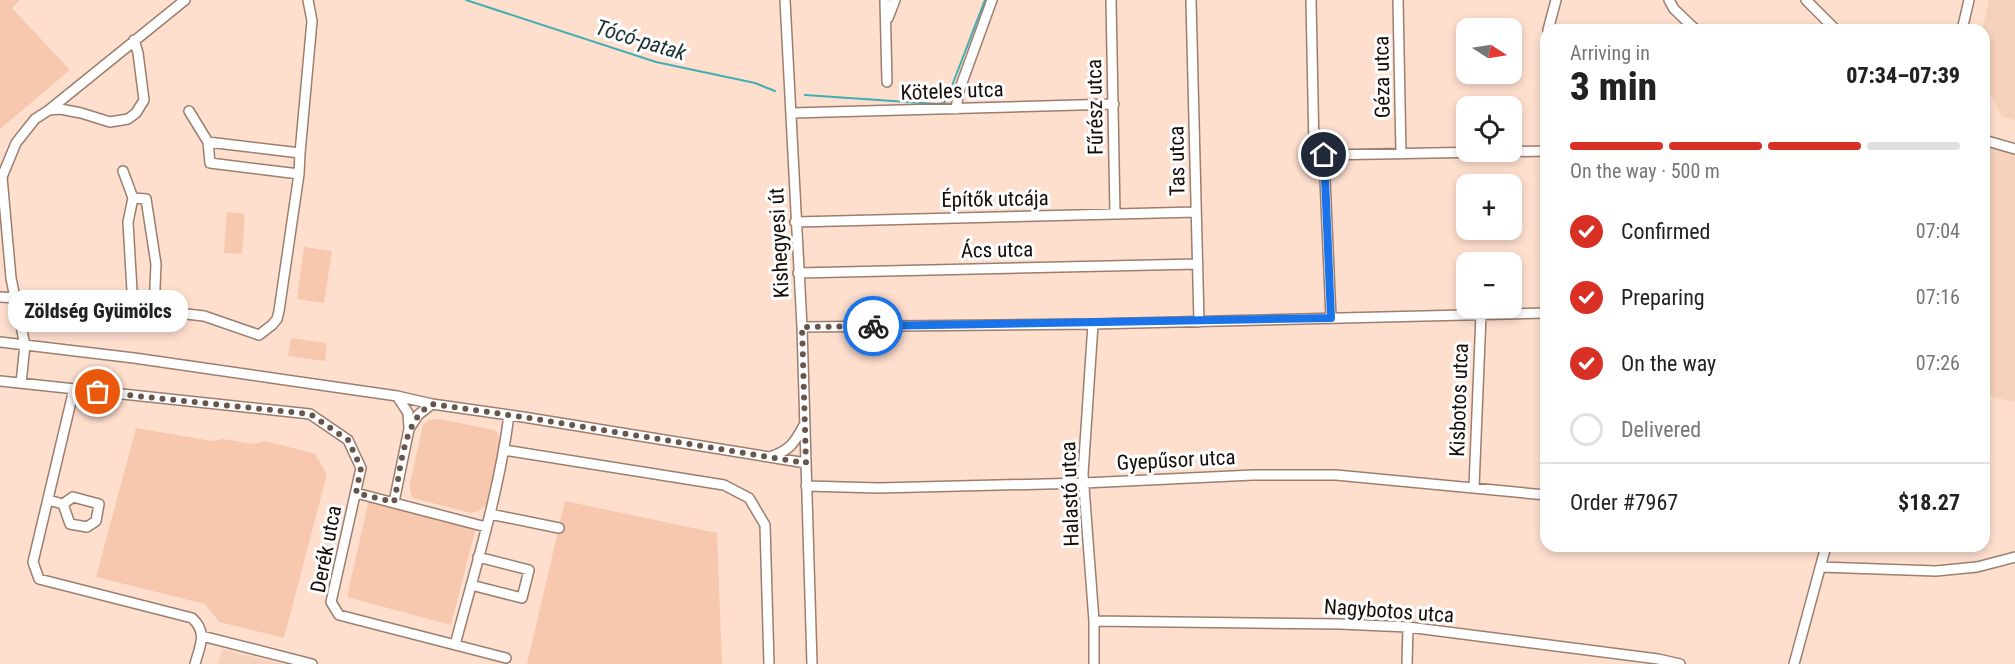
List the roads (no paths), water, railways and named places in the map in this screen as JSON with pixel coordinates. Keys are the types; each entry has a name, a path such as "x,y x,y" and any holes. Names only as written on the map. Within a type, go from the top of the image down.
{"street":[{"path":"21,383 25,345 11,278 1,177 16,142 35,119 50,110 185,0"},
{"path":"0,297 77,306 92,303 121,304 133,308 204,316 259,335 272,326 277,319 284,288 299,174 312,21 308,0"},
{"name":"Kishegyesi út","path":"785,0 802,327 812,664"},
{"path":"885,0 887,82"},
{"path":"887,23 895,0"},
{"path":"956,109 959,91 992,0"},
{"name":"Fűrész utca","path":"1111,0 1115,214"},
{"name":"Tas utca","path":"1191,0 1199,322"},
{"path":"1311,0 1314,148 1318,153 1324,155 1540,151"},
{"name":"Géza utca","path":"1398,0 1401,154"},
{"path":"1550,24 1556,0"},
{"path":"1669,0 1674,9 1690,24"},
{"path":"1806,0 1830,24"},
{"path":"1963,24 1969,0"},
{"path":"50,110 60,109 81,113 110,122 128,119 136,113 144,100 138,53 134,40"},
{"name":"Köteles utca","path":"792,113 1114,104"},
{"path":"189,111 208,142 210,163 299,174"},
{"path":"208,142 300,153"},
{"path":"1990,142 2015,149"},
{"path":"1324,155 1331,318"},
{"path":"123,171 133,198 128,222 133,308"},
{"path":"133,198 146,199 156,264 154,311"},
{"name":"Építők utcája","path":"795,222 1196,213"},
{"name":"Ács utca","path":"798,273 1198,264"},
{"path":"0,275 11,278"},
{"path":"1522,314 1540,313"},
{"path":"802,327 1093,324 1456,316"},
{"name":"Kisbotos utca","path":"1474,487 1481,318"},
{"name":"Halastó utca","path":"1093,324 1083,474 1094,621 1094,664"},
{"path":"0,342 397,396 432,404 806,463"},
{"name":"Derék utca","path":"0,381 310,414 348,440 361,468 331,603 339,615 506,658"},
{"path":"74,389 33,562 39,579 192,618 200,625 202,636 195,664"},
{"path":"397,396 408,413 410,429"},
{"path":"394,502 410,429 424,408 432,404"},
{"path":"455,645 490,514 509,415"},
{"path":"767,458 791,447 804,424"},
{"path":"504,450 724,485 749,498 765,525 769,664"},
{"name":"Gyepűsor utca","path":"806,486 879,488 1084,483 1253,475 1324,475 1540,494"},
{"path":"356,493 486,527"},
{"path":"48,500 63,504"},
{"path":"490,514 558,528"},
{"path":"1794,664 1824,552"},
{"path":"471,585 522,598 529,570 478,557"},
{"path":"1820,567 1936,571 1977,567 2015,557"},
{"name":"Nagybotos utca","path":"1094,621 1408,627 1658,659 1680,664"},
{"path":"1407,664 1408,627"},
{"path":"202,636 312,664"}],"waterway":[{"name":"Tócó-patak","path":"466,0 656,62 755,83 775,91"},
{"path":"805,95 944,103 985,0"}],"place":[{"name":"Zöldség Gyümölcs","path":"98,392"}]}
